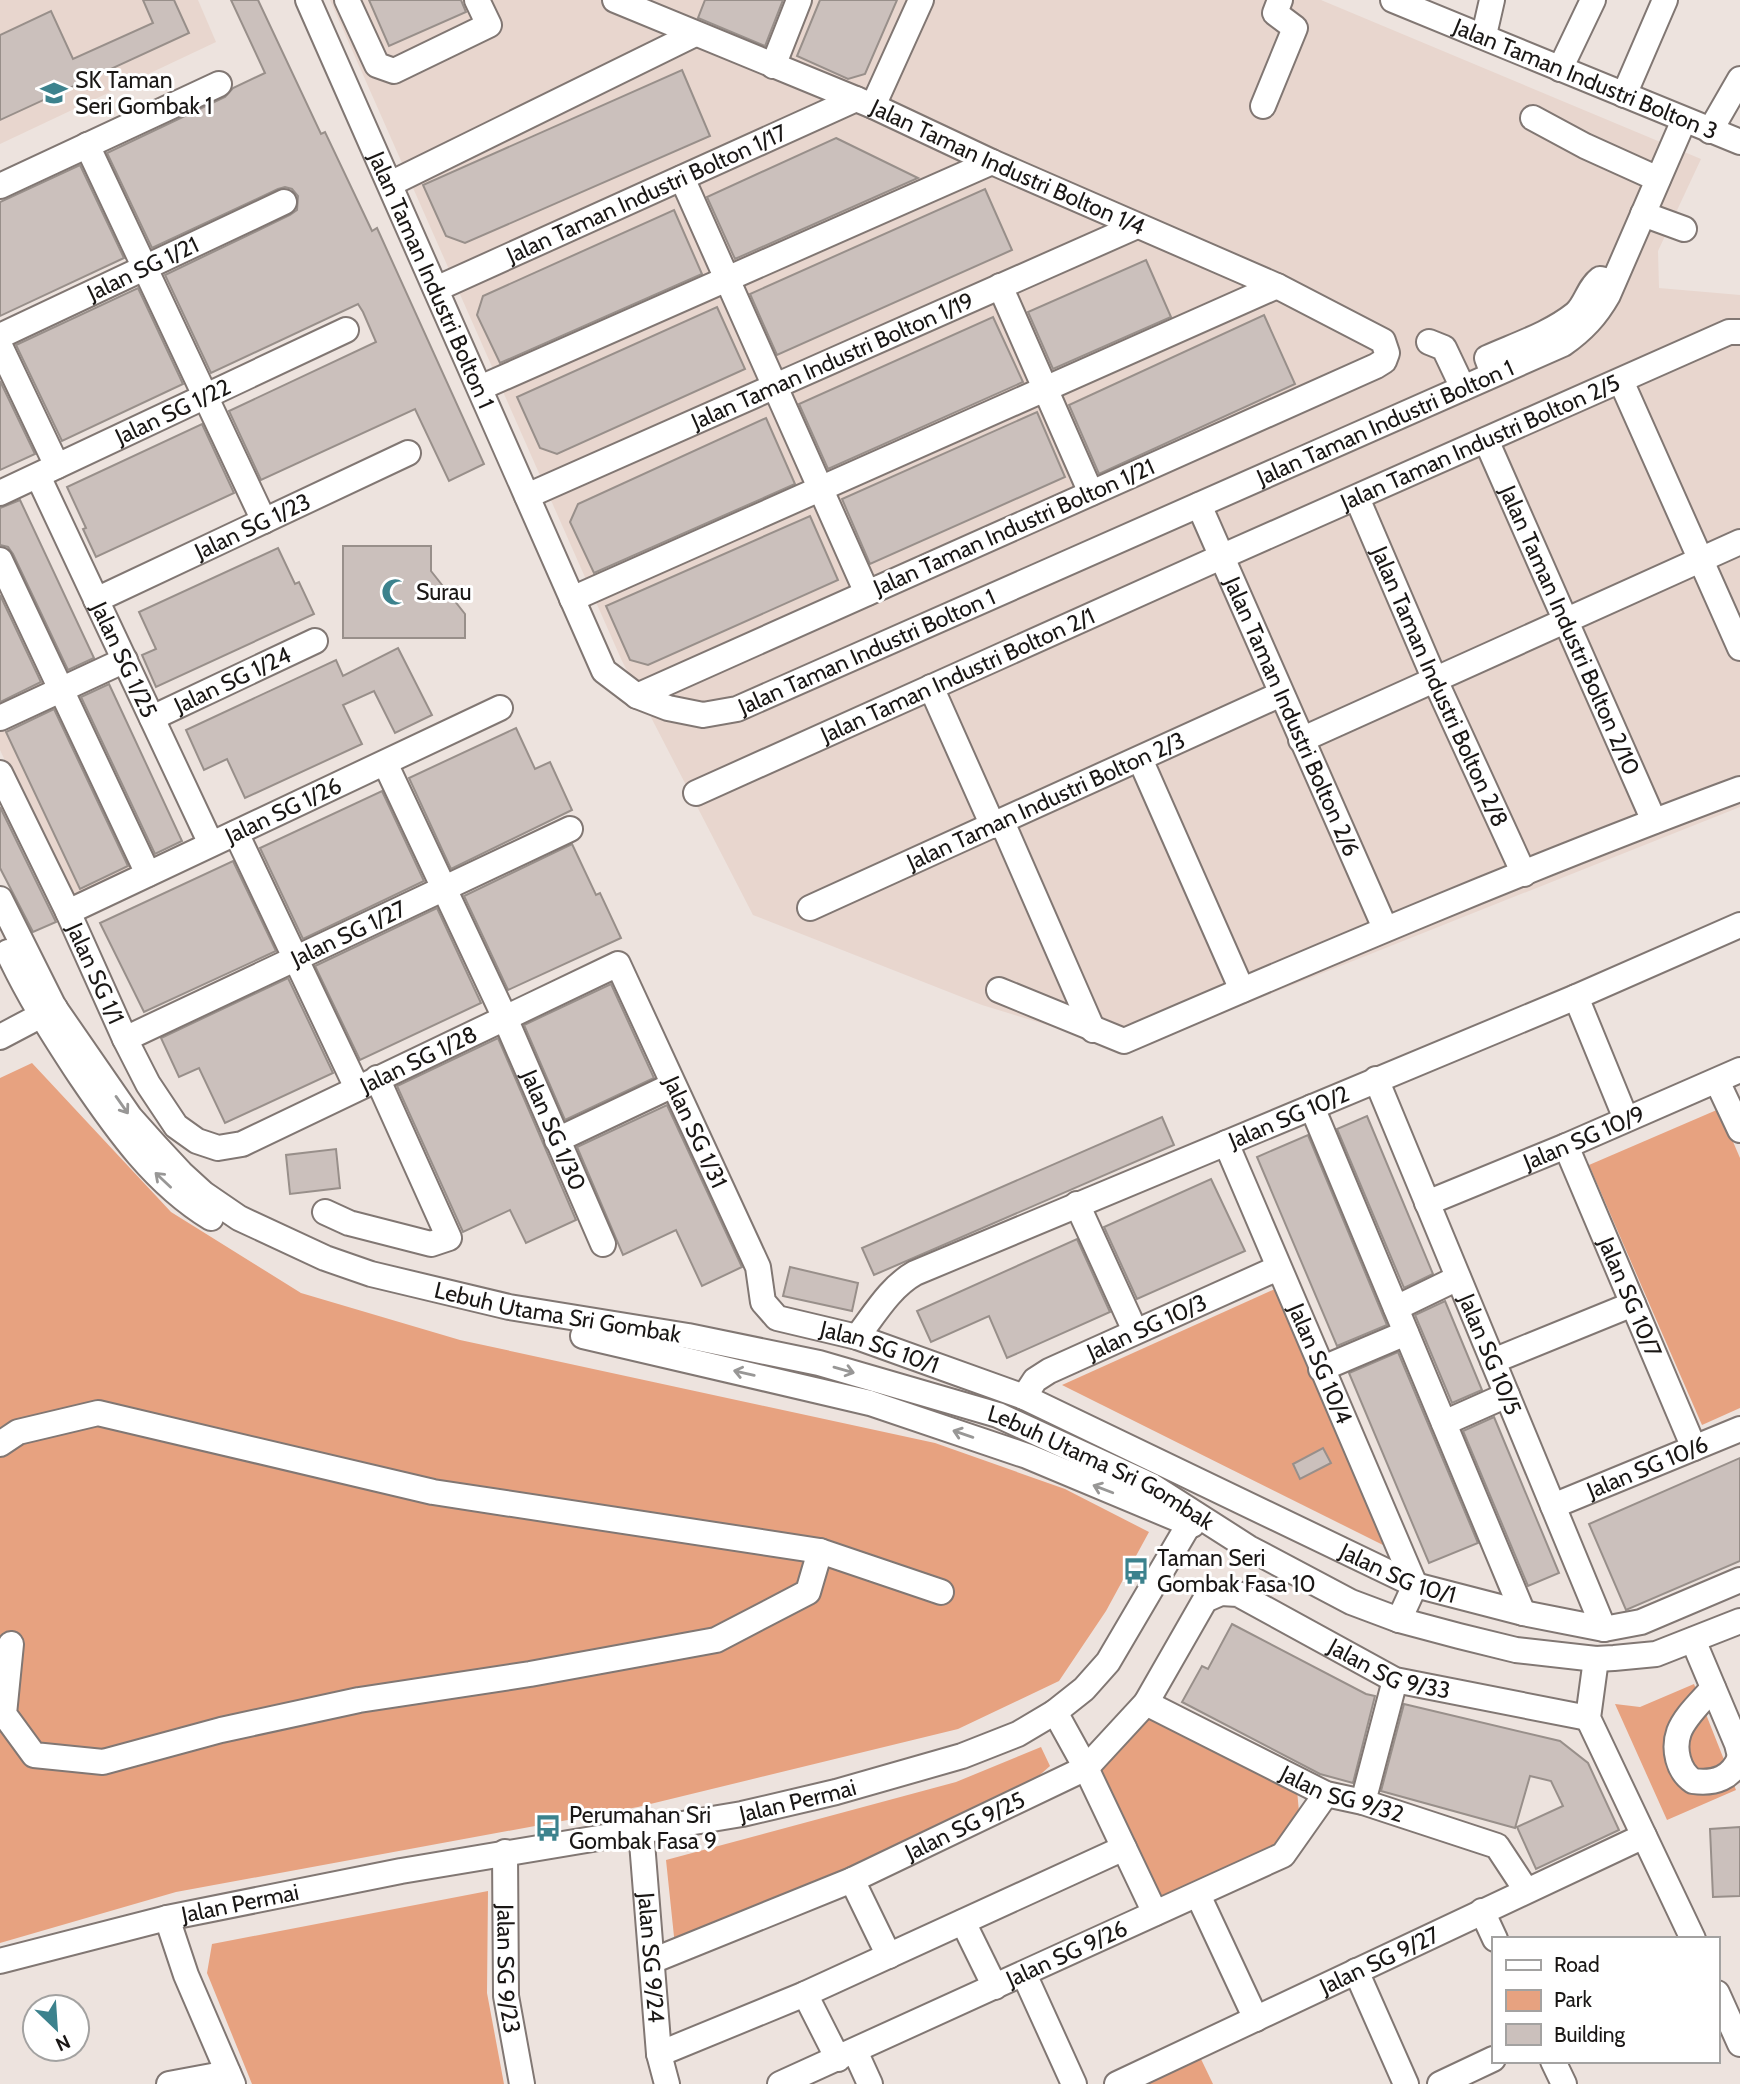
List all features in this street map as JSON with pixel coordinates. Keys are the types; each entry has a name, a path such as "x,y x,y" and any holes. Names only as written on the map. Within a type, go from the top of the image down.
{"street":[{"name":"Jalan Taman Industri Bolton 1","path":"308,0 604,671 637,696 668,708 703,715 737,709 1563,344 1581,331 1601,308 1684,120"},
{"path":"347,0 377,65 394,71 489,25 477,0"},
{"name":"Jalan Taman Industri Bolton 1/4","path":"615,0 668,9 695,34 865,103 992,162 1277,286 1383,341 1387,353"},
{"path":"773,66 799,0"},
{"path":"865,103 921,0"},
{"path":"1263,106 1295,28 1275,13 1280,0"},
{"name":"Jalan Taman Industri Bolton 3","path":"1393,0 1740,142"},
{"path":"1484,36 1492,0"},
{"path":"1560,69 1593,0"},
{"path":"1624,95 1665,0"},
{"path":"390,184 695,34"},
{"path":"1710,131 1740,79"},
{"path":"0,186 219,84"},
{"name":"Jalan Taman Industri Bolton 1/17","path":"436,289 682,178 865,103"},
{"path":"1533,118 1585,146 1658,179"},
{"path":"87,145 264,521"},
{"path":"480,388 992,162"},
{"path":"682,178 867,593"},
{"name":"Jalan SG 1/21","path":"0,335 284,202"},
{"path":"1643,214 1684,229"},
{"name":"Jalan Taman Industri Bolton 1/19","path":"527,496 1137,226"},
{"path":"1000,286 1091,493"},
{"path":"572,599 1277,286"},
{"name":"Jalan SG 1/22","path":"0,493 346,330"},
{"name":"Jalan Taman Industri Bolton 2/5","path":"1221,556 1729,332 1740,332"},
{"path":"1429,342 1444,348 1463,387"},
{"name":"Jalan SG 1/25","path":"0,346 96,600 211,844"},
{"name":"Jalan Taman Industri Bolton 1/21","path":"637,696 1376,366 1384,361 1387,353"},
{"path":"1620,382 1740,648"},
{"name":"Jalan Taman Industri Bolton 2/10","path":"1486,440 1654,821"},
{"name":"Jalan SG 1/23","path":"96,600 408,453"},
{"name":"Jalan Taman Industri Bolton 2/8","path":"1357,498 1435,680 1524,874"},
{"name":"Jalan Taman Industri Bolton 2/6","path":"1199,505 1385,928"},
{"path":"1301,740 1740,542"},
{"name":"Jalan Taman Industri Bolton 2/1","path":"696,793 1221,556"},
{"path":"0,560 148,874"},
{"name":"Jalan SG 1/24","path":"152,718 315,641"},
{"path":"0,718 125,660"},
{"path":"931,687 1093,1030"},
{"name":"Jalan Taman Industri Bolton 2/3","path":"810,908 1281,694"},
{"name":"Jalan SG 1/26","path":"68,912 500,708"},
{"path":"1140,759 1242,990"},
{"name":"Jalan SG 1/30","path":"385,763 505,1018 603,1244"},
{"name":"Jalan SG 1/1","path":"0,773 148,1084 176,1126 197,1141 218,1148"},
{"path":"999,990 1124,1041 1385,928 1740,789"},
{"name":"Jalan SG 1/27","path":"125,1040 570,829"},
{"path":"236,833 296,959 367,1083 449,1238 431,1244 349,1223 325,1212"},
{"name":"Lebuh Utama Sri Gombak","path":"0,899 48,1012"},
{"name":"Jalan SG 10/2","path":"857,1337 903,1280 1077,1204 1576,997 1740,925"},
{"name":"Lebuh Utama Sri Gombak","path":"0,936 48,1012 115,1128 160,1179 200,1212 238,1235 309,1268 396,1297 480,1317 598,1338 870,1403 1027,1456 1192,1519 1351,1602 1399,1620 1516,1650 1596,1659 1656,1654 1740,1621"},
{"name":"Jalan SG 1/28","path":"218,1148 242,1144 618,964"},
{"name":"Jalan SG 1/31","path":"618,964 758,1267 763,1302"},
{"path":"1576,997 1626,1119"},
{"path":"0,1036 48,1012"},
{"name":"Jalan SG 10/9","path":"1427,1203 1740,1070"},
{"name":"Jalan SG 10/5","path":"1376,1079 1604,1629"},
{"path":"1717,1081 1740,1130"},
{"path":"557,1140 673,1085"},
{"path":"1312,1107 1523,1613"},
{"name":"Jalan SG 10/4","path":"1226,1143 1415,1585"},
{"name":"Jalan SG 10/7","path":"1566,1146 1694,1448"},
{"path":"1077,1204 1135,1331"},
{"name":"Jalan SG 10/3","path":"1024,1397 1035,1380 1049,1371 1278,1268"},
{"path":"1396,1308 1458,1278"},
{"name":"Jalan SG 10/1","path":"763,1302 777,1318 857,1337 1024,1397 1415,1585 1523,1613 1604,1629 1641,1622 1740,1580"},
{"path":"1493,1361 1633,1304"},
{"path":"1321,1369 1406,1333"},
{"path":"1444,1423 1507,1395"},
{"path":"0,1444 18,1432 98,1413 433,1492 820,1552 941,1592"},
{"name":"Jalan SG 10/6","path":"1553,1506 1740,1429"},
{"name":"Jalan Permai","path":"0,1961 167,1918 505,1852 742,1814 861,1785 962,1756 1018,1734 1055,1712 1084,1689 1108,1662 1192,1519"},
{"path":"11,1644 5,1714 34,1755 103,1762 221,1730 359,1700 530,1674 716,1640 808,1592 820,1552"},
{"path":"1399,1620 1415,1585"},
{"name":"Jalan SG 9/33","path":"1205,1600 1221,1593 1238,1594 1395,1680 1588,1718"},
{"name":"Jalan SG 9/25","path":"652,1961 852,1880 1086,1768 1146,1703 1205,1600"},
{"path":"1693,1640 1737,1744 1740,1757 1732,1773 1715,1781 1693,1781 1680,1767 1677,1753 1679,1732 1713,1688"},
{"path":"1596,1659 1588,1718 1692,1937"},
{"path":"1363,1802 1395,1680"},
{"name":"Jalan SG 9/32","path":"1146,1703 1326,1794 1363,1802 1497,1846 1526,1890"},
{"path":"1055,1712 1086,1768 1155,1913"},
{"name":"Jalan SG 9/26","path":"780,2084 1283,1855 1326,1794"},
{"name":"Jalan SG 9/24","path":"641,1830 659,2054 667,2084"},
{"name":"Jalan SG 9/27","path":"1116,2084 1644,1836"},
{"path":"659,2054 805,1994 1124,1848"},
{"name":"Jalan SG 9/23","path":"505,1852 506,1996 522,2084"},
{"path":"852,1880 889,1956"},
{"path":"1198,1895 1256,2019"},
{"path":"1482,1911 1494,1937"},
{"path":"167,1918 186,1975 230,2078 169,2084"},
{"path":"963,1922 995,1987"},
{"path":"1356,1971 1406,2084"},
{"path":"1024,1974 1074,2084"},
{"path":"805,1994 870,2084"},
{"path":"1719,1997 1740,2044"},
{"path":"1440,2084 1492,2059"},
{"path":"1554,2063 1564,2084"}],"shaded area":[{"name":"SK Taman Seri Gombak 1","path":"0,0 198,0 216,42 0,144"},
{"path":"330,0 1321,0 1701,159 1658,251 1659,288 1740,295 1740,807 1129,1050 982,1005 753,915 622,661"},
{"path":"0,574 140,872 73,903 0,750"}],"green space":[{"path":"32,1063 171,1212 301,1293 460,1340 935,1443 1065,1489 1149,1532 1106,1611 1059,1681 958,1729 638,1807 176,1892 0,1943 0,1078"},
{"path":"1719,1109 1740,1158 1740,1408 1702,1425 1589,1165"},
{"path":"1275,1289 1387,1547 1062,1385"},
{"path":"1694,1684 1736,1790 1667,1820 1615,1704 1640,1707"},
{"path":"1147,1714 1297,1790 1299,1812 1273,1848 1159,1901 1094,1768"},
{"path":"1041,1747 1050,1766 1017,1795 675,1946 666,1860 956,1782"},
{"path":"488,1891 487,1993 504,2084 252,2084 207,1973 212,1944"},
{"path":"1200,2057 1213,2084 1142,2084"}],"building":[{"path":"143,0 174,0 189,33 0,120 0,35 51,11 73,59 153,23"},
{"path":"231,0 258,0 321,134 325,132 372,231 377,228 484,464 449,481 415,409 261,480 229,411 376,342 363,312 358,304 211,373 165,275 290,215 297,210 298,196 292,189 278,189 152,248 107,153 225,97 233,88 265,73"},
{"path":"369,0 461,0 466,12 389,46"},
{"path":"705,0 783,0 765,46 698,18"},
{"path":"820,0 897,0 865,74 848,79 797,56"},
{"path":"682,70 710,136 465,243 446,236 423,185"},
{"path":"836,138 918,178 735,259 707,197"},
{"path":"80,165 124,258 0,316 0,202"},
{"path":"985,189 1012,250 777,355 750,294"},
{"path":"674,210 702,274 500,363 477,315 483,296"},
{"path":"1146,260 1171,317 1053,369 1028,312"},
{"path":"138,288 183,384 62,441 16,345"},
{"path":"717,307 745,369 557,454 540,448 517,397"},
{"path":"1264,315 1295,384 1099,474 1069,405"},
{"path":"993,317 1023,382 828,469 799,404"},
{"path":"0,381 35,454 0,470"},
{"path":"1037,412 1065,477 870,564 842,499"},
{"path":"766,418 795,484 594,573 570,522 578,504"},
{"path":"202,424 234,493 96,557 67,487"},
{"path":"20,500 94,658 68,670 13,554 8,547 0,545 0,508"},
{"path":"810,516 838,580 648,665 630,660 606,606"},
{"name":"Surau","path":"343,546 431,546 431,571 465,614 465,638 343,638"},
{"path":"278,548 295,584 299,582 314,614 156,687 142,655 156,649 139,612"},
{"path":"0,595 41,682 0,702"},
{"path":"398,648 432,715 395,733 374,691 343,705 362,744 245,798 227,759 204,770 186,730 336,660 343,676"},
{"path":"109,684 182,841 155,854 81,697"},
{"path":"54,709 128,866 80,889 6,732"},
{"path":"516,728 535,769 550,762 572,810 451,869 409,778"},
{"path":"382,791 424,881 303,939 260,848"},
{"path":"0,807 56,922 33,932 0,868"},
{"path":"572,844 596,895 600,893 621,938 508,990 464,896"},
{"path":"233,861 276,951 144,1012 100,923"},
{"path":"437,908 481,1003 360,1060 315,966"},
{"path":"288,978 333,1073 225,1123 199,1068 179,1077 161,1038"},
{"path":"611,984 654,1078 565,1120 524,1025"},
{"path":"498,1038 576,1220 526,1243 510,1210 463,1232 397,1086"},
{"path":"667,1105 742,1267 702,1286 676,1230 623,1255 577,1147"},
{"path":"1367,1116 1433,1274 1404,1288 1337,1129"},
{"path":"1162,1117 1174,1145 874,1275 862,1248"},
{"path":"1308,1135 1387,1325 1337,1346 1257,1157"},
{"path":"336,1149 340,1188 290,1194 286,1155"},
{"path":"1211,1179 1245,1251 1137,1299 1104,1227"},
{"path":"1077,1239 1110,1312 1007,1358 989,1316 931,1342 917,1311"},
{"path":"790,1267 858,1283 852,1311 783,1296"},
{"path":"1445,1301 1482,1390 1452,1403 1415,1315"},
{"path":"1398,1352 1478,1543 1429,1563 1349,1373"},
{"path":"1494,1417 1559,1573 1528,1586 1463,1431"},
{"path":"1323,1448 1331,1463 1300,1479 1293,1464"},
{"path":"1740,1458 1740,1561 1626,1610 1589,1524"},
{"path":"1232,1624 1366,1694 1375,1696 1353,1783 1320,1774 1182,1702 1202,1666 1208,1669"},
{"path":"1404,1704 1560,1741 1588,1763 1619,1830 1536,1869 1517,1827 1563,1806 1551,1781 1530,1776 1515,1828 1381,1791"},
{"path":"1740,1827 1740,1896 1713,1897 1710,1829"}],"place":[{"name":"SK Taman Seri Gombak 1","path":"54,93"},
{"name":"Surau","path":"395,592"},
{"name":"Taman Seri Gombak Fasa 10","path":"1136,1571"},
{"name":"Perumahan Sri Gombak Fasa 9","path":"548,1828"}]}
